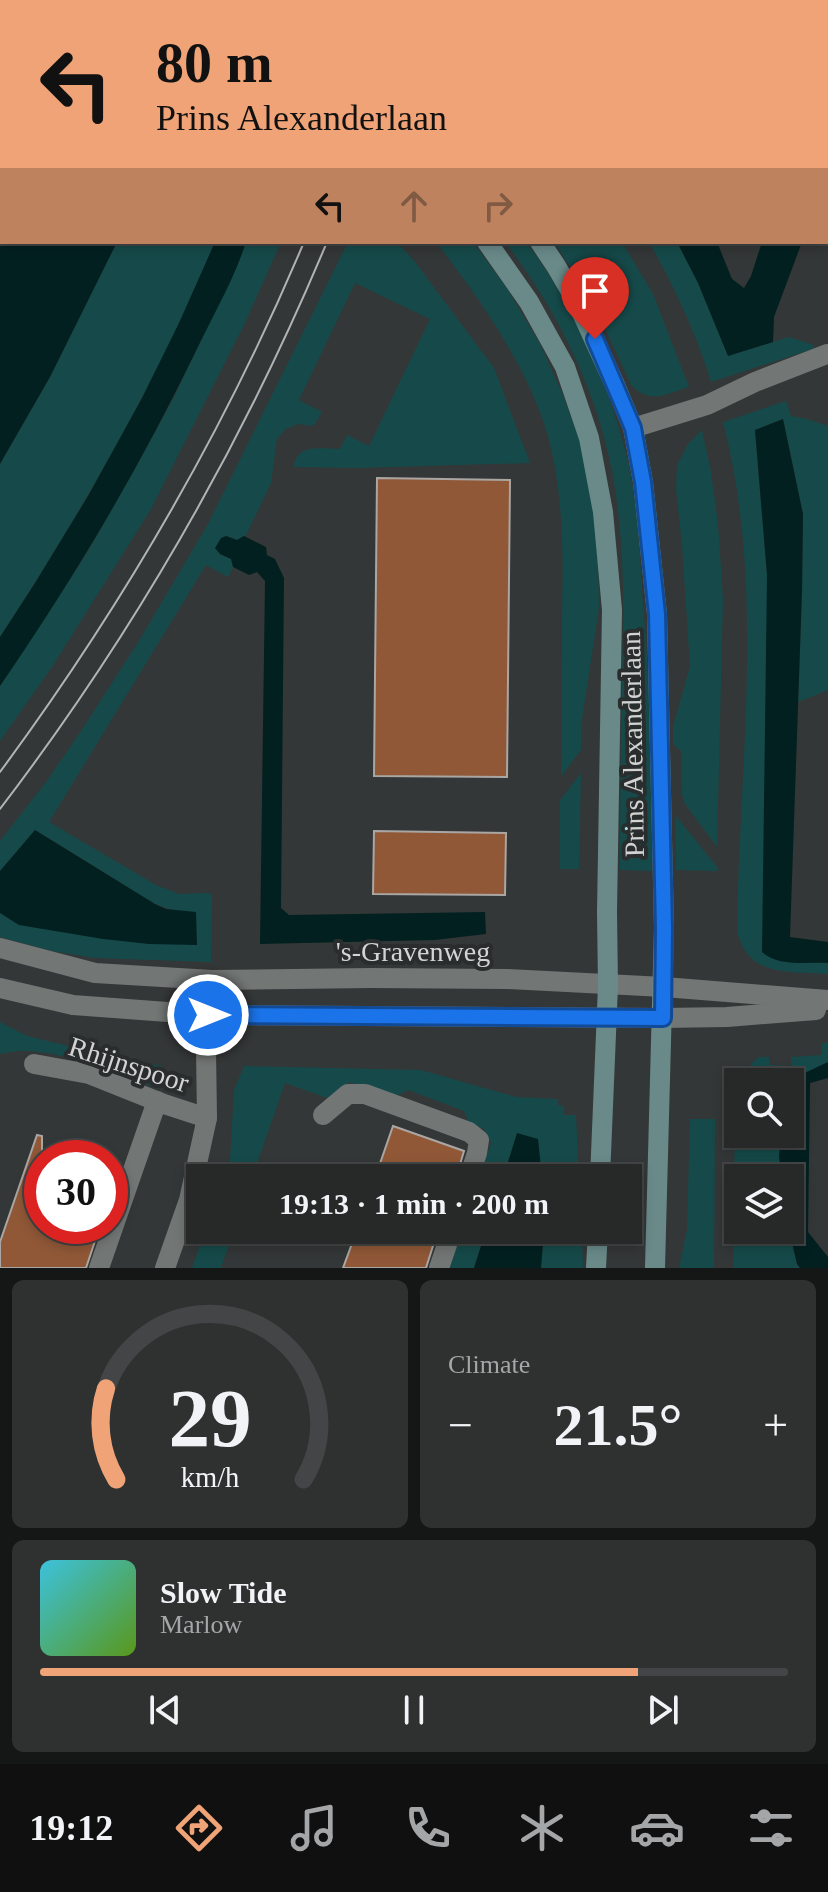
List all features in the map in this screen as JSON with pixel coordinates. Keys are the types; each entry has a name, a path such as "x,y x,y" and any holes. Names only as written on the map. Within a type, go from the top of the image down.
{"main road":[{"name":"Prins Alexanderlaan","path":"488,244 529,302 565,367 589,438 603,512 612,610 608,986 601,1164"},
{"name":"Prins Alexanderlaan","path":"541,244 577,302 633,428 643,482 657,614 664,912 655,1268"},
{"path":"596,1268 597,1244"}],"street":[{"path":"633,428 707,405 827,354"},
{"name":"'s-Gravenweg","path":"0,948 95,973 212,980 506,979 828,1000"},
{"name":"Rhijnspoor","path":"165,1268 189,1200 207,1118 206,1050 212,980"},
{"path":"0,988 73,1005 208,1015 663,1018 727,1017 828,1009"},
{"name":"Rhijnspoor","path":"34,1064 89,1074 207,1118"},
{"path":"323,1115 348,1094 365,1094 469,1132 479,1140 473,1164"},
{"path":"99,1268 157,1101"},
{"path":"439,1268 447,1244"}],"shaded area":[{"path":"0,244 116,244 50,377 0,464"},
{"path":"116,244 214,244 169,344 117,444 0,637 0,464 50,377"},
{"path":"214,244 245,244 174,396 128,481 79,565 0,686 0,637 88,496 179,323"},
{"path":"245,244 280,244 245,323 151,509 52,667 0,741 0,686 87,553 137,465 173,399"},
{"path":"347,244 399,244 494,368 530,463 294,467 299,454 318,448 340,449 347,435 369,446 430,319 355,283 299,400 322,412 312,426 298,424 286,429 277,439 271,483 246,535 237,540 227,536 220,554 231,559 233,567 228,577 206,565 49,822 156,885 179,894 212,895 211,962 95,958 52,951 0,937 0,913 19,925 149,944 197,944 176,911 155,904 35,830 0,871 0,841 79,734 208,524"},
{"path":"437,244 474,244 508,290 540,344 563,395 581,445 592,497 599,608 581,726 581,750 561,777 562,538 558,485 538,407 517,363 479,301"},
{"path":"507,244 527,244 560,292 601,378 629,466 637,522 648,680 652,871 620,870 623,573 612,471 585,379 557,322"},
{"path":"555,244 623,244 653,294 689,387 652,396 631,385 576,276"},
{"path":"650,244 678,244 728,356 789,337 814,345 813,349 711,382 684,310"},
{"path":"678,244 718,244 732,279 744,288 761,244 801,244 774,317 773,342 728,356"},
{"path":"786,401 791,416 828,426 828,690 798,702 803,514 783,419 755,430 767,575 779,961 828,963 828,974 785,971 760,964 742,946 737,931 747,611 744,548 736,485 723,422"},
{"path":"783,419 803,514 790,937 828,942 828,963 784,962 762,952 767,575 755,430"},
{"path":"702,430 718,524 723,599 717,847 685,804 681,751 673,744 673,727 690,666 676,489 677,465 688,444"},
{"path":"226,536 237,540 244,536 266,547 267,555 275,559 284,578 281,908 289,915 485,912 486,934 435,940 260,944 265,581 257,572 249,575 233,567 231,559 220,554 215,548"},
{"path":"581,773 579,869 560,869 560,800"},
{"path":"675,815 718,868 717,871 676,870"},
{"path":"35,830 155,904 166,909 196,912 197,945 103,939 19,925 0,913 0,871"},
{"path":"0,1022 27,1036 162,1066 159,1089 58,1055 22,1051 0,1054"},
{"path":"828,1042 828,1062 804,1073 804,1068 750,1068 759,1057 769,1057 770,1065 791,1066 791,1057 822,1055 821,1044"},
{"path":"828,1062 828,1078 810,1083 808,1232 828,1257 828,1268 800,1268 797,1264 792,1244 804,1244 804,1164 780,1164 779,1157 780,1148 804,1148 804,1073"},
{"path":"244,1066 421,1070 516,1097 558,1099 558,1105 564,1106 564,1115 576,1115 578,1164 541,1164 538,1140 517,1134 507,1164 484,1164 491,1143 484,1129 469,1123 464,1111 408,1090 395,1097 350,1082 327,1098 285,1083 257,1164 229,1164 234,1090"},
{"path":"690,1119 715,1119 714,1268 679,1268 687,1230"},
{"path":"517,1133 538,1139 541,1164 507,1164"},
{"path":"735,1148 780,1148 780,1164 734,1164"},
{"path":"200,1244 229,1244 221,1268 192,1268"},
{"path":"457,1244 482,1244 474,1268 449,1268"},
{"path":"482,1244 543,1244 541,1268 474,1268"},
{"path":"543,1244 582,1244 583,1268 541,1268"},
{"path":"733,1244 792,1244 800,1268 733,1268"}],"building":[{"path":"377,478 510,480 507,777 374,776"},
{"path":"374,831 506,833 505,895 373,894"},
{"path":"393,1126 464,1151 460,1164 380,1164"},
{"path":"24,1173 24,1244 94,1244 86,1268 0,1268 0,1242"},
{"path":"352,1244 434,1244 426,1268 343,1268"}],"tram line":[{"path":"0,772 45,710 129,582 168,516 240,381 303,244"},
{"path":"0,809 95,676 182,536 259,391 326,244"}],"route":[{"path":"208,1015 663,1018 662,786 657,614 643,482 633,428 595,339"}]}
